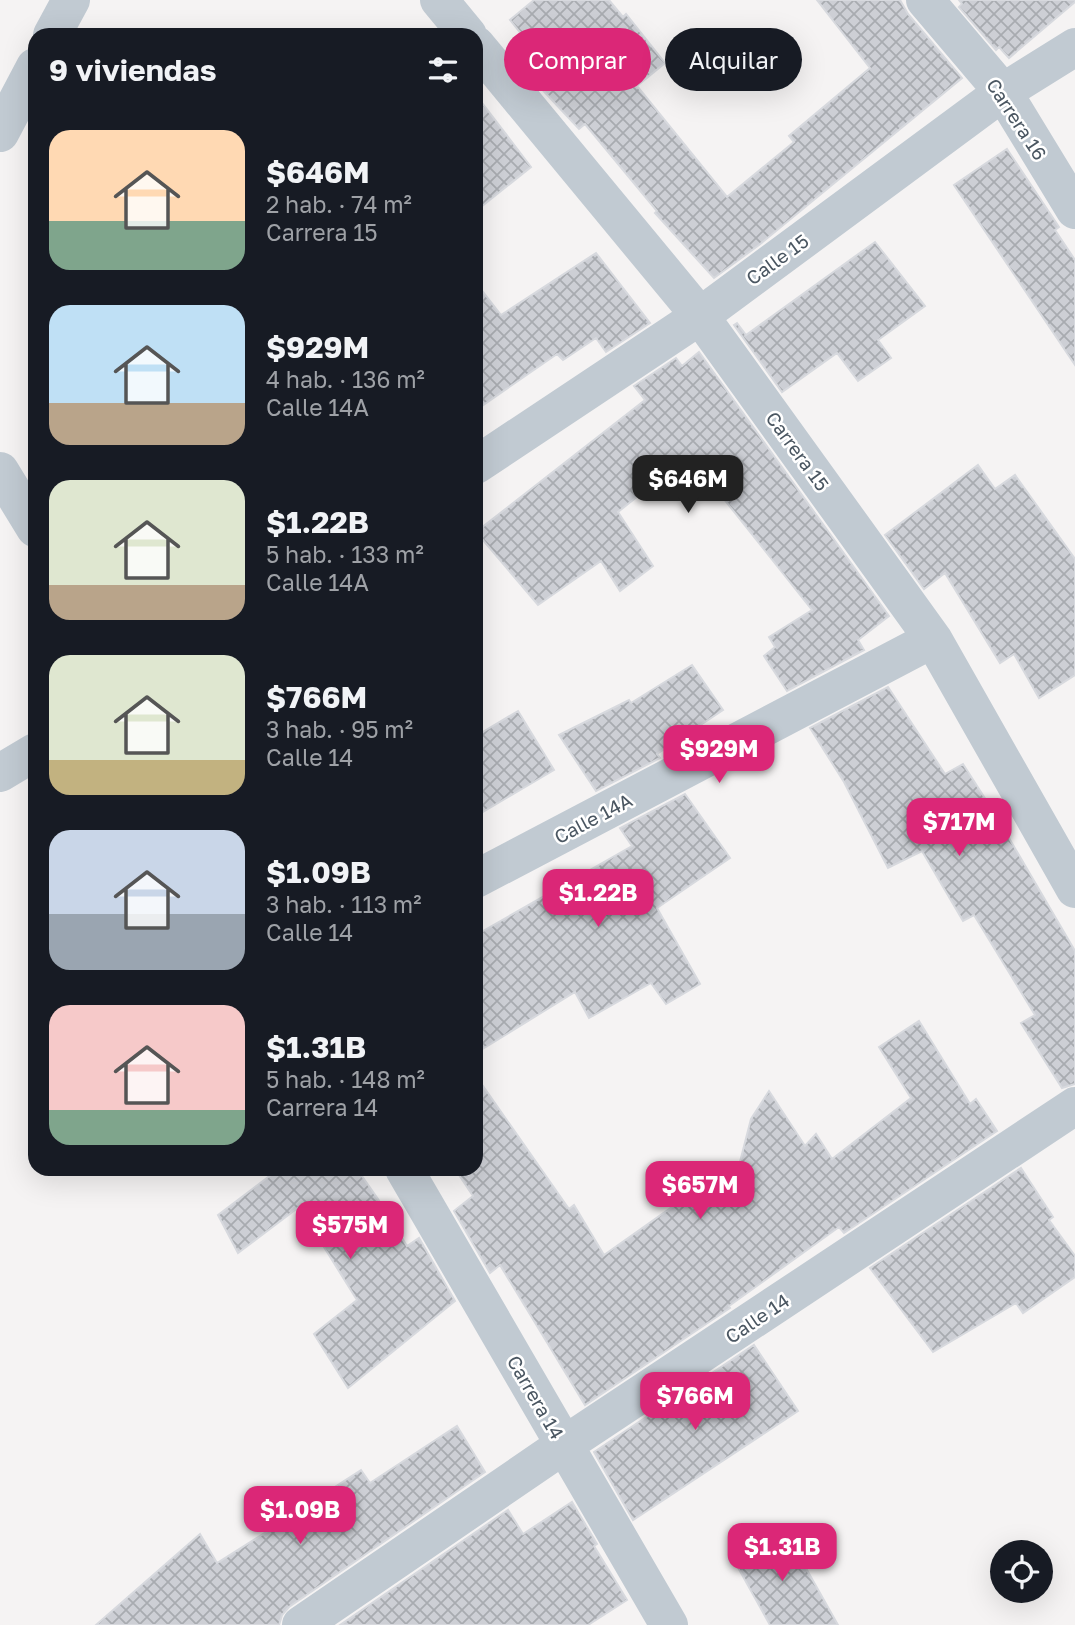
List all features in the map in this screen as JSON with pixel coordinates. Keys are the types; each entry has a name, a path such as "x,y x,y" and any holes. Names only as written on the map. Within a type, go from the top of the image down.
{"street":[{"path":"56,28 71,0"},
{"path":"439,0 462,28"},
{"name":"Carrera 16","path":"925,0 1003,92 1075,210"},
{"name":"Calle 15","path":"483,460 700,316 1003,92 1075,47"},
{"name":"Carrera 15","path":"483,53 700,316 933,639 1075,888"},
{"path":"0,133 28,80"},
{"path":"0,471 28,517"},
{"name":"Calle 14A","path":"483,875 933,639"},
{"path":"0,773 28,756"},
{"name":"Calle 14","path":"301,1625 564,1445 1075,1106"},
{"name":"Carrera 14","path":"408,1176 669,1625"}],"building":[{"path":"534,0 609,0 623,17 626,14 637,28 516,28 510,20"},
{"path":"817,0 900,0 908,14 962,78 759,245 714,278 655,213 657,211 585,124 579,129 544,91 641,91 727,197 794,142 789,136 870,68"},
{"path":"959,0 1075,2 1009,58 999,47 996,50 959,7 962,4"},
{"path":"651,45 665,63 651,74"},
{"path":"483,104 531,167 483,205"},
{"path":"1007,149 1059,227 1055,230 1075,260 1075,365 954,185"},
{"path":"875,242 925,306 878,340 891,358 858,381 837,353 782,392 734,325 737,323 746,335"},
{"path":"596,253 650,323 606,352 596,338 563,360 557,354 483,405 483,292 501,315"},
{"path":"699,352 889,616 858,640 864,650 787,691 764,656 775,647 769,637 812,610 689,455 618,512 653,566 620,591 601,561 538,605 483,540 483,527 645,400 634,386 676,358 682,366"},
{"path":"978,465 995,489 1015,475 1075,559 1075,675 1039,698 1014,654 1000,663 945,573 924,589 885,535"},
{"path":"692,665 723,710 657,754 660,758 596,791 559,735 629,700 631,703"},
{"path":"888,687 945,774 963,764 1075,951 1075,1084 1062,1088 1021,1023 1035,1015 974,915 963,921 922,851 888,868 844,782 810,728"},
{"path":"518,711 554,770 483,812 483,732"},
{"path":"685,794 730,858 657,908 700,984 666,1004 651,983 589,1018 575,992 483,1049 483,931 632,846 620,828"},
{"path":"919,1021 970,1104 976,1099 997,1131 844,1233 839,1227 729,1306 730,1308 585,1405 500,1265 490,1273 454,1211 473,1196 460,1176 483,1176 483,1086 569,1209 574,1205 604,1255 716,1176 731,1197 751,1119 769,1091 805,1146 816,1134 832,1159 911,1098 879,1047"},
{"path":"1021,1168 1053,1217 1049,1220 1075,1256 1075,1277 1023,1313 1016,1303 933,1352 870,1268"},
{"path":"269,1176 362,1176 407,1246 419,1238 455,1301 348,1388 314,1334 357,1300 299,1207 238,1253 218,1215"},
{"path":"754,1345 798,1411 633,1520 594,1452"},
{"path":"457,1426 485,1472 289,1607 282,1615 279,1625 96,1625 200,1534 217,1563 361,1470 370,1483"},
{"path":"572,1502 597,1544 594,1546 627,1600 588,1625 340,1625 508,1510 523,1534"},
{"path":"785,1531 838,1625 770,1625 731,1555 772,1532 775,1538"}]}
